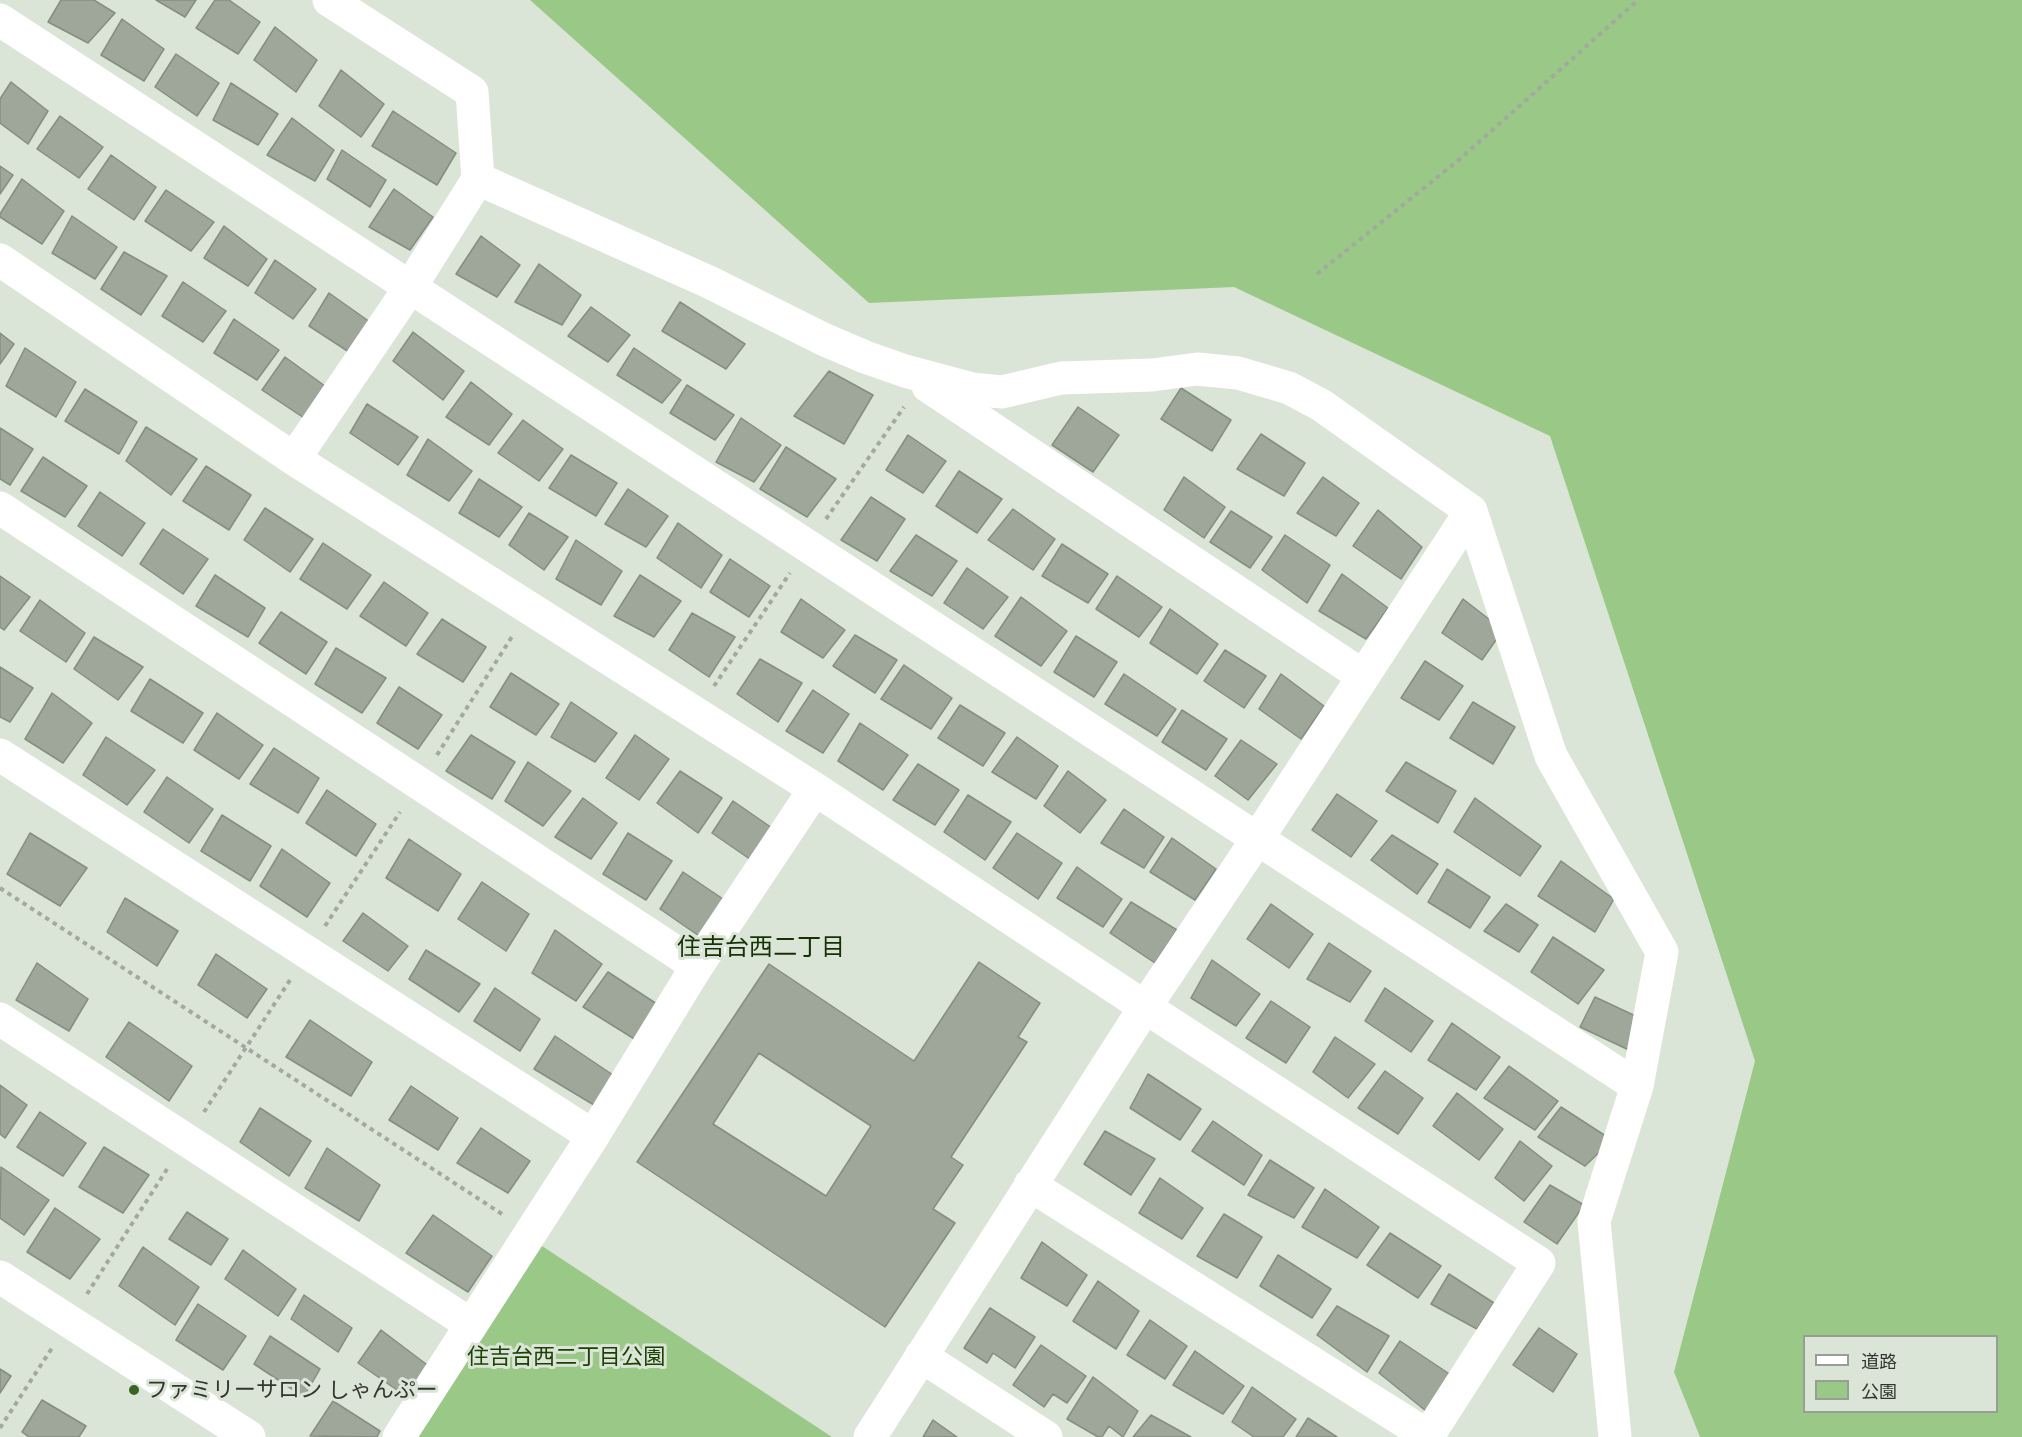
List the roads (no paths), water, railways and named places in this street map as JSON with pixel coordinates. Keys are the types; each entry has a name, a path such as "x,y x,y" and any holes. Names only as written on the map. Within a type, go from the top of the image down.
{"street":[{"path":"294,459 411,286 478,179 472,92 329,0"},
{"path":"0,20 1637,1086"},
{"path":"478,179 709,282 823,339 905,371 972,389 1002,392 1061,378 1152,375 1197,369 1238,373 1289,388 1321,405 1471,511 1551,756 1662,952 1637,1086 1594,1221 1615,1437"},
{"path":"0,260 294,459 815,789 1539,1263 1429,1436 1030,1185"},
{"path":"905,371 1363,676"},
{"path":"0,507 697,966"},
{"path":"870,1437 1145,1007 1471,511"},
{"path":"0,754 593,1136"},
{"path":"399,1437 593,1136 697,966 815,789"},
{"path":"0,1019 470,1324"},
{"path":"0,1277 249,1437"},
{"path":"921,1356 1046,1437"}],"place":[{"name":"ファミリーサロン しゃんぷー","path":"134,1390"}],"district":[{"name":"住吉台西二丁目","path":"761,948"}],"park label":[{"name":"住吉台西二丁目公園","path":"566,1357"}]}
